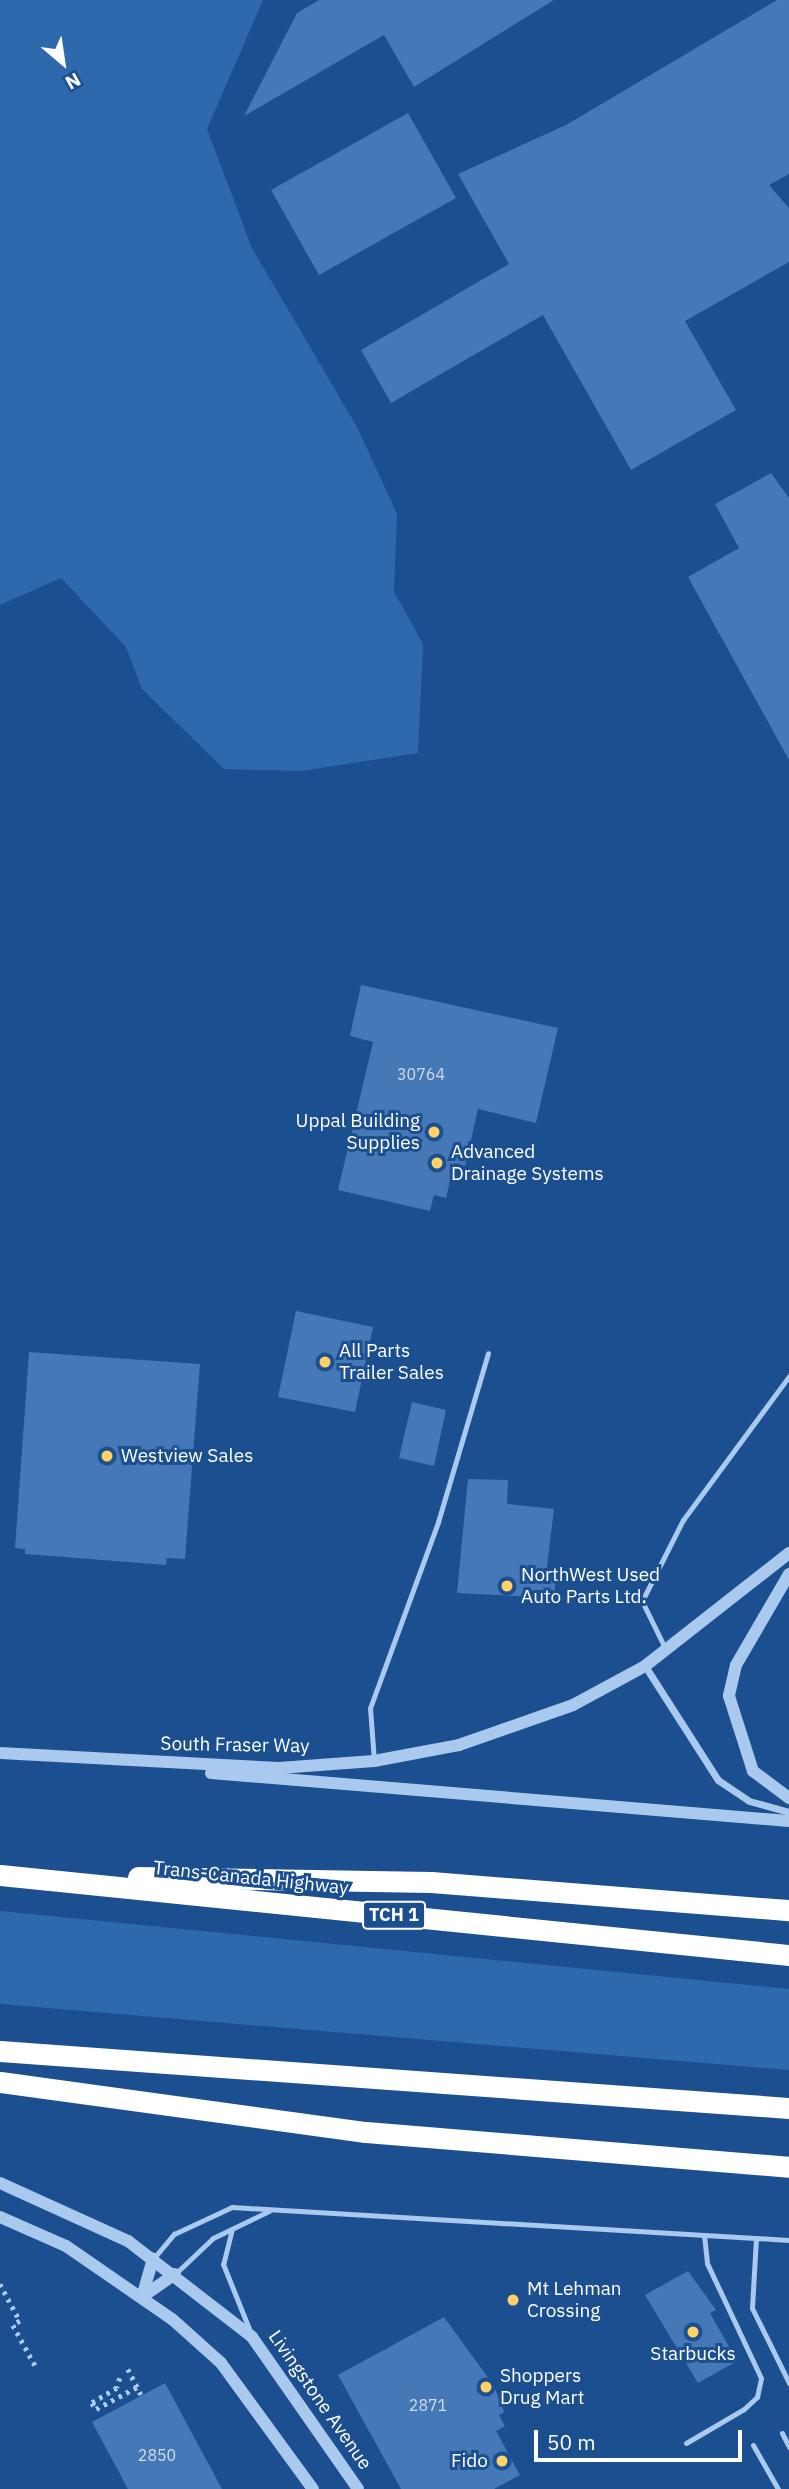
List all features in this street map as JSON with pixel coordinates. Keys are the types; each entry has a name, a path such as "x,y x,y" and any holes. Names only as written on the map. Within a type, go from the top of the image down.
{"highway":[{"path":"0,1875 431,1882 789,1910"},
{"name":"Trans-Canada Highway","path":"0,1875 789,1955"},
{"path":"0,2051 789,2108"},
{"path":"0,2082 366,2132 789,2167"}],"street":[{"name":"South Fraser Way","path":"0,1753 124,1762 279,1768 374,1761 527,1723 645,1666 789,1553"},
{"path":"789,1574 752,1633 729,1696 754,1771 789,1798"},
{"path":"645,1666 718,1780 749,1801 789,1812"},
{"path":"124,1762 789,1821"},
{"name":"Livingstone Avenue","path":"0,2183 65,2208 153,2259 176,2274 252,2337 358,2489"},
{"path":"0,2217 66,2246 142,2297 221,2363 313,2489"},
{"path":"142,2297 153,2259"},
{"path":"142,2297 176,2274"}],"lane":[{"path":"374,1761 370,1708 438,1522 488,1353"},
{"path":"667,1651 642,1601 683,1520 789,1376"},
{"path":"153,2259 174,2234 206,2213 232,2207 789,2240"},
{"path":"176,2274 194,2251 272,2210"},
{"path":"232,2229 223,2264 252,2337"},
{"path":"686,2443 744,2409 757,2397 761,2378 707,2263 704,2235"},
{"path":"756,2238 752,2308 789,2383"},
{"path":"782,2433 789,2447"},
{"path":"753,2445 778,2489"}],"path":[{"path":"0,2284 20,2322 13,2325 37,2369"},
{"path":"128,2369 141,2395"},
{"path":"120,2378 117,2388 92,2403 96,2409 136,2387"}],"shaded area":[{"path":"0,0 263,0 207,129 252,248 357,427 397,514 394,592 423,644 418,753 301,771 224,769 142,689 126,647 61,578 0,605"},
{"path":"0,1911 789,1989 789,2070 0,2004"}],"building":[{"path":"319,0 554,0 414,87 384,35 244,116 297,13"},
{"path":"777,0 789,0 789,174 769,185 789,208 789,262 685,321 736,410 631,470 543,315 391,403 361,350 509,264 458,174 566,125"},
{"path":"408,113 456,198 319,275 271,190"},
{"path":"771,473 789,498 789,760 688,577 739,548 715,504"},
{"path":"361,985 558,1028 536,1123 478,1109 465,1166 454,1163 446,1198 434,1195 430,1211 338,1190 373,1042 350,1036"},
{"name":"All Parts Trailer Sales","path":"296,1311 373,1327 355,1412 278,1397"},
{"name":"Westview Sales","path":"29,1352 200,1364 185,1559 167,1558 166,1565 25,1554 25,1549 15,1548"},
{"path":"412,1402 446,1410 434,1466 399,1458"},
{"path":"468,1479 508,1480 507,1504 554,1509 546,1575 556,1576 554,1598 457,1593"},
{"name":"Starbucks","path":"688,2271 716,2310 710,2313 737,2361 698,2383 645,2295"},
{"path":"444,2317 494,2386 504,2412 499,2415 505,2426 496,2431 520,2475 494,2489 401,2489 338,2375"},
{"path":"165,2383 222,2489 128,2489 92,2422"}],"place":[{"name":"Uppal Building Supplies","path":"434,1132"},
{"name":"Advanced Drainage Systems","path":"437,1163"},
{"name":"All Parts Trailer Sales","path":"325,1362"},
{"name":"Westview Sales","path":"107,1456"},
{"name":"NorthWest Used Auto Parts Ltd.","path":"507,1586"},
{"name":"Mt Lehman Crossing","path":"513,2300"},
{"name":"Starbucks","path":"693,2332"},
{"name":"Shoppers Drug Mart","path":"486,2387"},
{"name":"Fido","path":"502,2461"}]}
